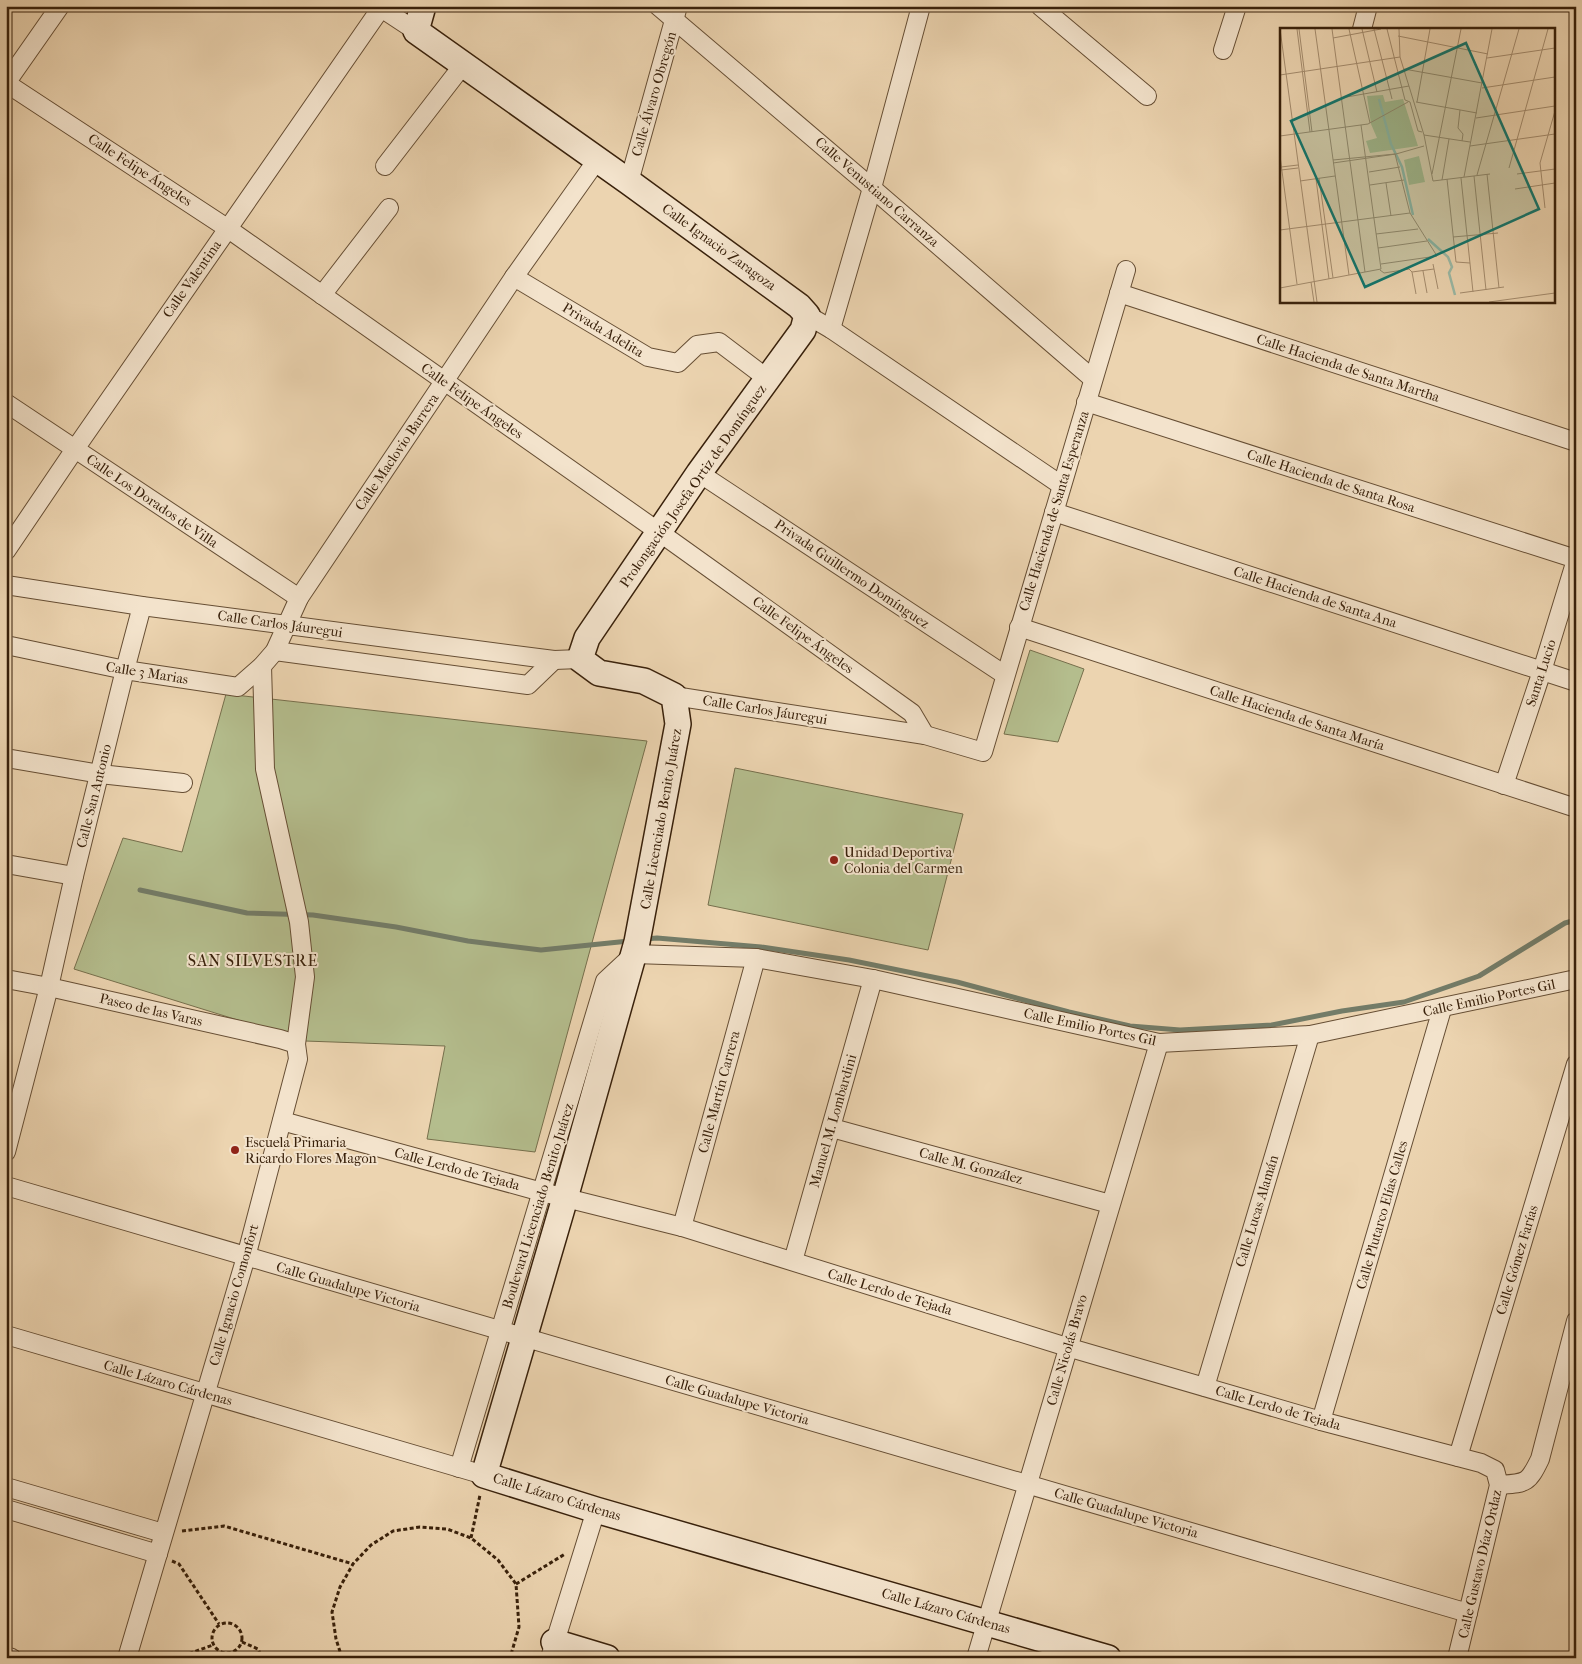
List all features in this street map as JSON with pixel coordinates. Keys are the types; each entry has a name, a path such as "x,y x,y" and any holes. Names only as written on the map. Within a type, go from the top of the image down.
{"street":[{"path":"6,83 60,6"},
{"path":"416,31 423,6"},
{"name":"Calle Venustiano Carranza","path":"658,6 676,13 872,188 1093,379"},
{"path":"831,329 872,188 921,6"},
{"path":"1040,6 1147,96"},
{"path":"1222,50 1237,6"},
{"path":"1362,28 1368,6"},
{"name":"Calle Ignacio Zaragoza","path":"379,7 416,31 629,182 799,306 807,315 831,329 1061,485"},
{"name":"Calle Valentina","path":"6,551 379,7"},
{"name":"Calle Álvaro Obregón","path":"629,182 676,13"},
{"path":"385,166 463,65"},
{"name":"Calle Felipe Ángeles","path":"6,83 228,228 659,532 912,713 925,735"},
{"name":"Calle Maclovio Barrera","path":"275,651 299,598 514,277 597,160"},
{"path":"322,294 389,208"},
{"name":"Calle Hacienda de Santa Esperanza","path":"983,752 1126,270"},
{"name":"Privada Adelita","path":"514,277 648,357 678,363 696,345 719,342 768,379"},
{"name":"Calle Hacienda de Santa Martha","path":"1119,293 1576,442"},
{"name":"Prolongación Josefa Ortiz de Domínguez","path":"580,659 587,638 699,473 803,330 807,315"},
{"name":"Calle Hacienda de Santa Rosa","path":"1086,402 1576,560"},
{"name":"Calle Los Dorados de Villa","path":"6,403 299,598"},
{"name":"Privada Guillermo Domínguez","path":"699,473 1005,675"},
{"name":"Calle Hacienda de Santa Ana","path":"1054,512 1576,682"},
{"name":"Santa Lucio","path":"1504,785 1576,560"},
{"name":"Calle Carlos Jáuregui","path":"6,585 142,606 554,660 580,659 598,673 644,681 674,696 925,735 983,752"},
{"name":"Calle San Antonio","path":"6,1152 49,987 124,670 142,606"},
{"name":"Calle Hacienda de Santa María","path":"1019,627 1576,808"},
{"name":"Calle 3 Marias","path":"6,645 124,670 238,686 262,666 275,651"},
{"name":"Calle Carlos Jáuregui","path":"275,651 528,685 554,660"},
{"name":"Calle Ignacio Comonfort","path":"127,1658 246,1257 298,1059 296,1044 305,977 299,922 265,769 262,666"},
{"name":"Calle Licenciado Benito Juárez","path":"636,948 678,724 674,696"},
{"path":"6,758 100,774 182,783"},
{"path":"6,864 74,876"},
{"name":"Calle Emilio Portes Gil","path":"636,948 756,958 873,980 1159,1043 1310,1035 1576,979"},
{"name":"Boulevard Licenciado Benito Juárez","path":"459,1468 500,1331 554,1195 636,948"},
{"name":"Calle Martín Carrera","path":"682,1227 756,958"},
{"name":"Paseo de las Varas","path":"6,979 49,987 296,1044"},
{"name":"Manuel M. Lombardini","path":"793,1262 873,980"},
{"name":"Calle Plutarco Elías Calles","path":"1321,1421 1442,1008"},
{"name":"Calle Lucas Alamán","path":"1205,1387 1310,1035"},
{"name":"Calle Nicolás Bravo","path":"976,1658 1159,1043"},
{"name":"Calle Gómez Farías","path":"1458,1457 1576,1064"},
{"name":"Calle Lerdo de Tejada","path":"282,1121 554,1195 682,1227 1068,1347 1321,1421 1481,1463 1497,1477"},
{"name":"Calle M. González","path":"832,1128 1110,1204"},
{"name":"Calle Guadalupe Victoria","path":"6,1186 1468,1613"},
{"name":"Boulevard Licenciado Benito Juárez","path":"484,1475 524,1338 554,1195"},
{"path":"1497,1477 1523,1483 1532,1475 1540,1460 1576,1321"},
{"name":"Calle Lázaro Cárdenas","path":"6,1335 484,1475 596,1510 1108,1658"},
{"name":"Calle Gustavo Díaz Ordaz","path":"1457,1658 1497,1477"},
{"path":"6,1487 164,1533"},
{"path":"6,1509 158,1554"},
{"path":"596,1510 552,1650 606,1658"},
{"path":"6,1656 12,1658"}],"path":[{"path":"471,1538 484,1475"},
{"path":"164,1533 224,1526 353,1564"},
{"path":"342,1658 336,1639 332,1612 340,1587 353,1564 371,1545 393,1531 420,1527 447,1528 471,1538 498,1560 516,1584 519,1627 510,1658"},
{"path":"516,1584 586,1542"},
{"path":"158,1554 179,1564 219,1624"},
{"path":"231,1622 240,1630 242,1642 234,1651 222,1653 213,1645 212,1633 219,1624 231,1622"},
{"path":"242,1642 258,1649 262,1658"},
{"path":"177,1658 213,1645"}],"green space":[{"path":"1030,650 1084,669 1058,742 1004,734"},
{"path":"226,694 647,741 535,1152 427,1139 445,1046 305,1041 74,969 123,838 182,852"},
{"name":"Unidad Deportiva Colonia del Carmen","path":"735,768 963,814 928,950 708,905"}],"waterway":[{"path":"140,890 247,913 313,915 396,927 468,941 541,950 629,941"},
{"path":"645,939 657,938 761,947 849,960 957,982 1130,1026 1180,1030 1272,1025 1342,1011 1404,1002 1479,976 1565,923 1576,920"}],"place":[{"name":"Unidad Deportiva Colonia del Carmen","path":"834,860"},
{"name":"Escuela Primaria Ricardo Flores Magon","path":"235,1150"}],"district":[{"name":"SAN SILVESTRE","path":"253,960"}]}
